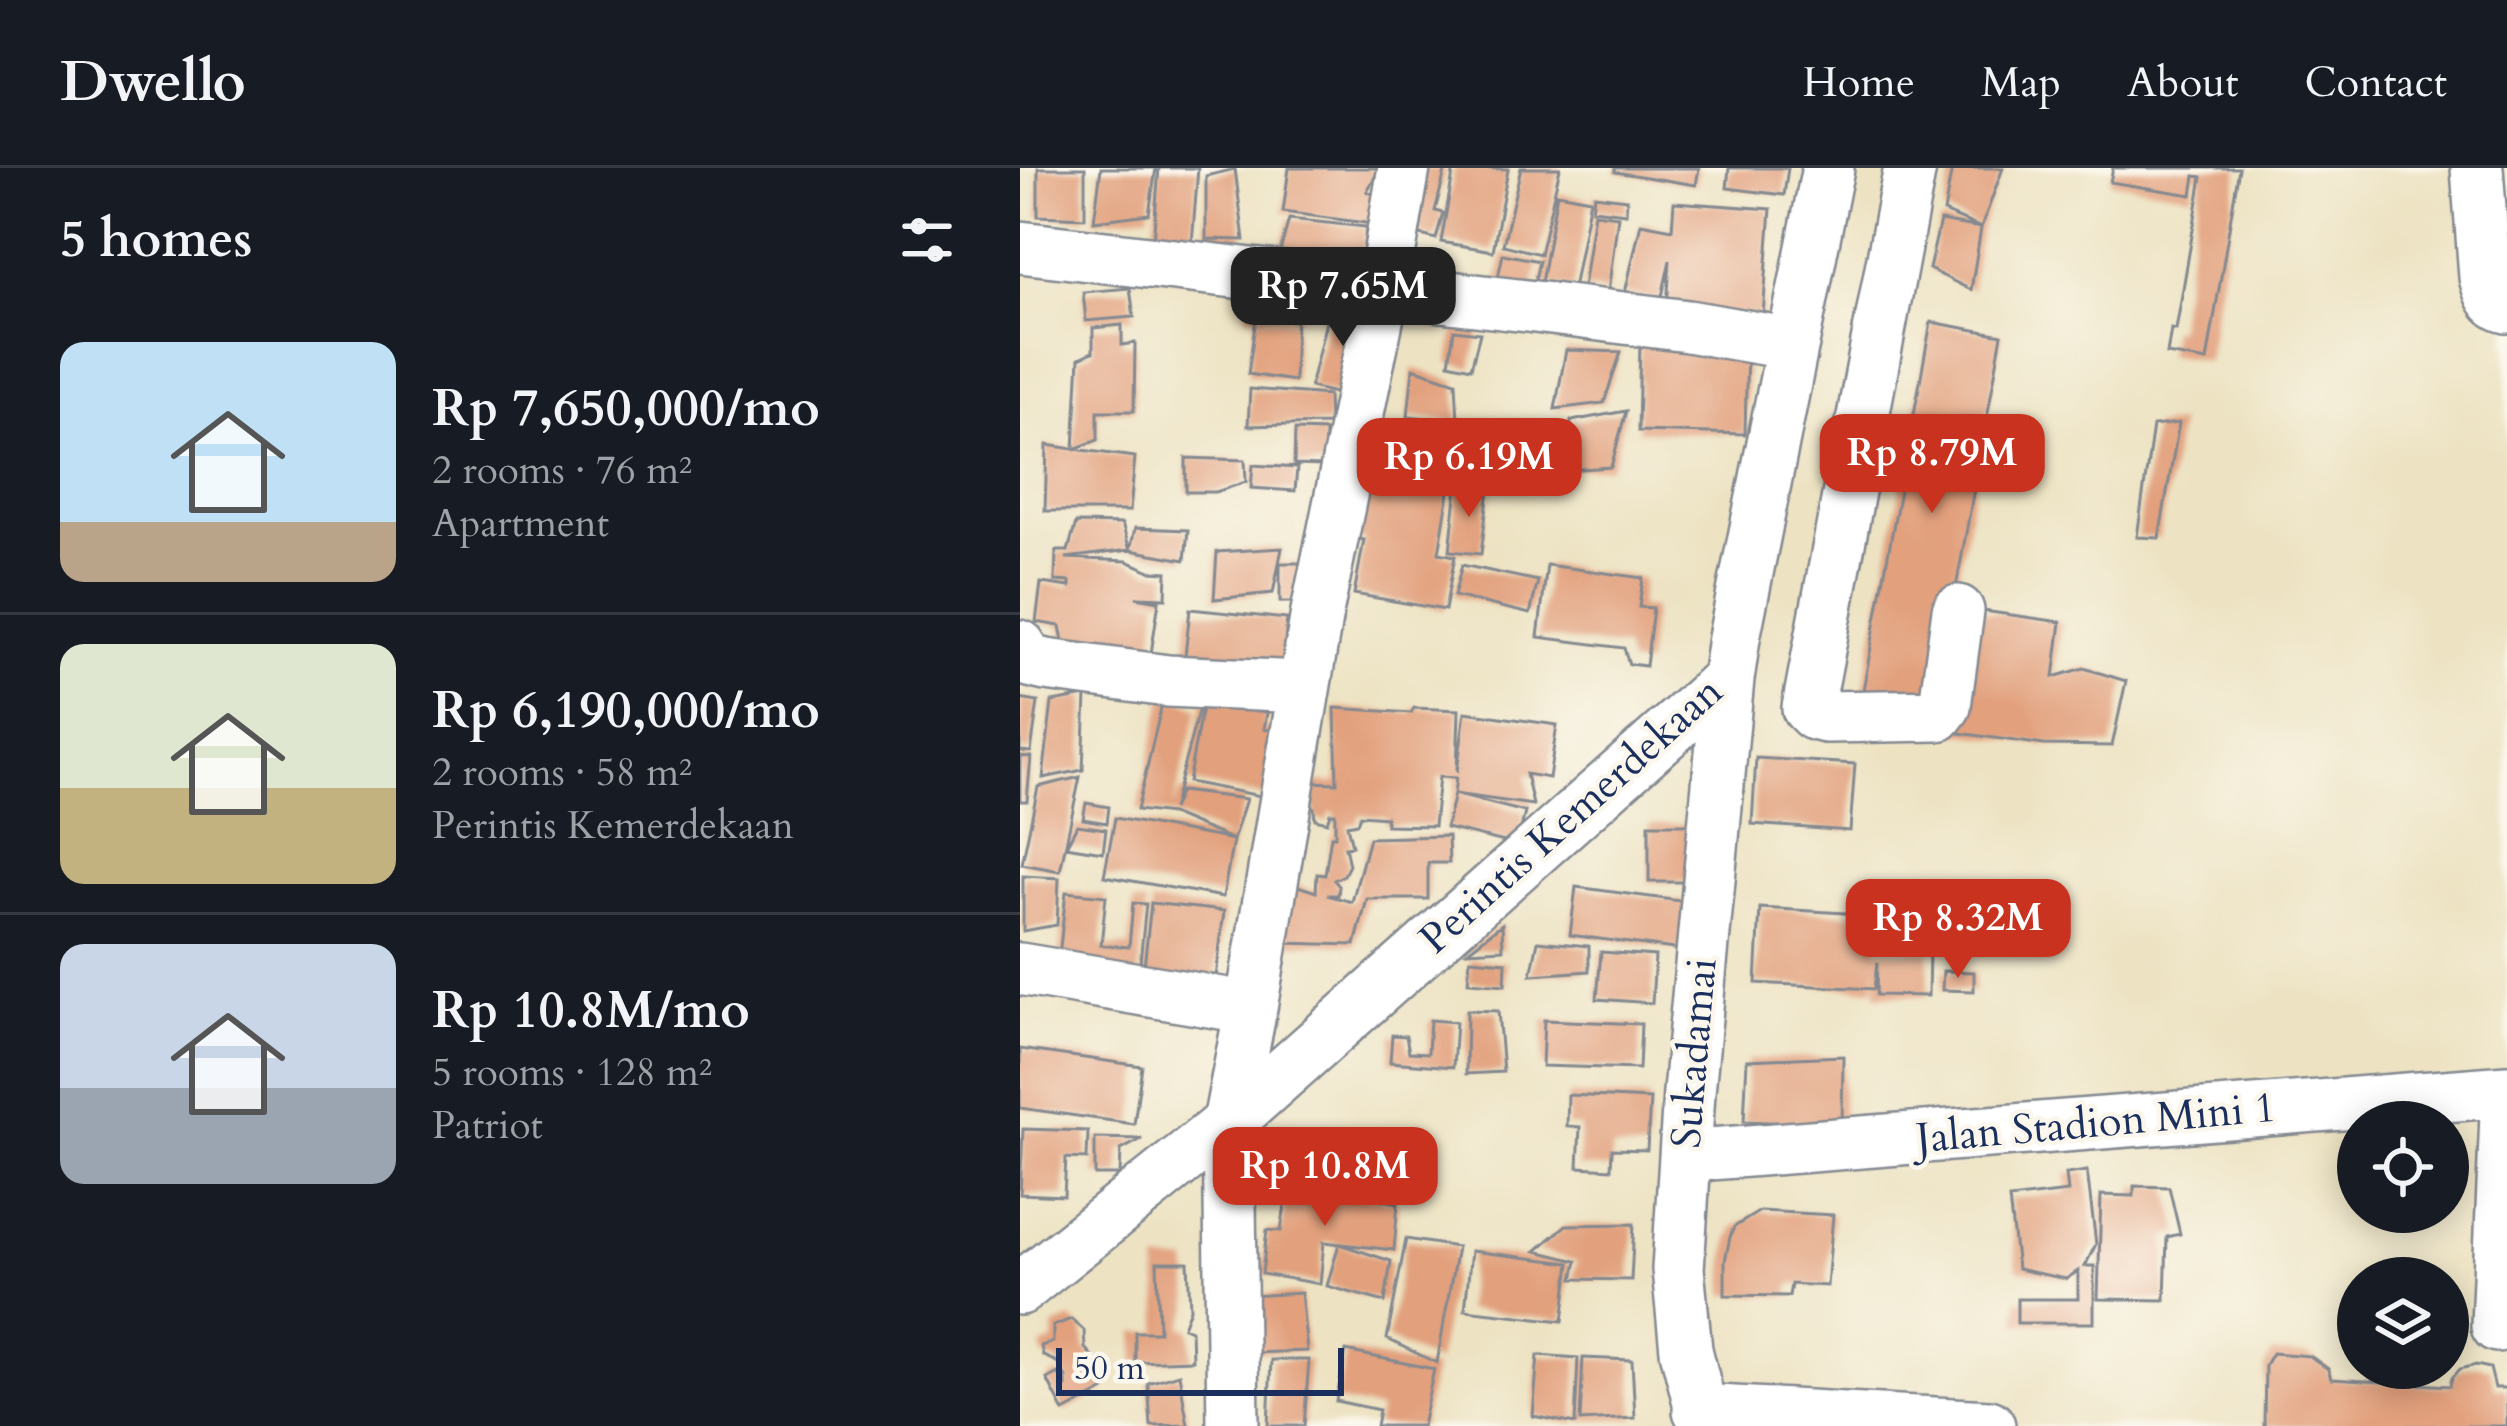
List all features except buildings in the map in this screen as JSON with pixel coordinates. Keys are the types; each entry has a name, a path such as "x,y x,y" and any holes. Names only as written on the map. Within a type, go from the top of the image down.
{"street":[{"path":"1233,1426 1229,1122 1303,687 1404,168"},
{"name":"Perintis Kemerdekaan","path":"1020,1289 1229,1122 1728,679 1828,168"},
{"path":"1910,168 1808,708 1826,717 1938,716 1945,706 1958,611"},
{"path":"2477,168 2485,278 2490,294 2507,307"},
{"path":"1020,248 1665,323 1792,344"},
{"path":"1811,254 1889,278"},
{"path":"1020,646 1030,661 1046,665 1168,681 1303,687"},
{"name":"Sukadamai","path":"1702,1418 1686,1350 1678,1269 1728,679"},
{"path":"1020,969 1251,1008"},
{"path":"2497,1326 2507,1091"},
{"name":"Jalan Stadion Mini 1","path":"1685,1156 2507,1091"},
{"path":"1702,1418 1989,1426"}]}
